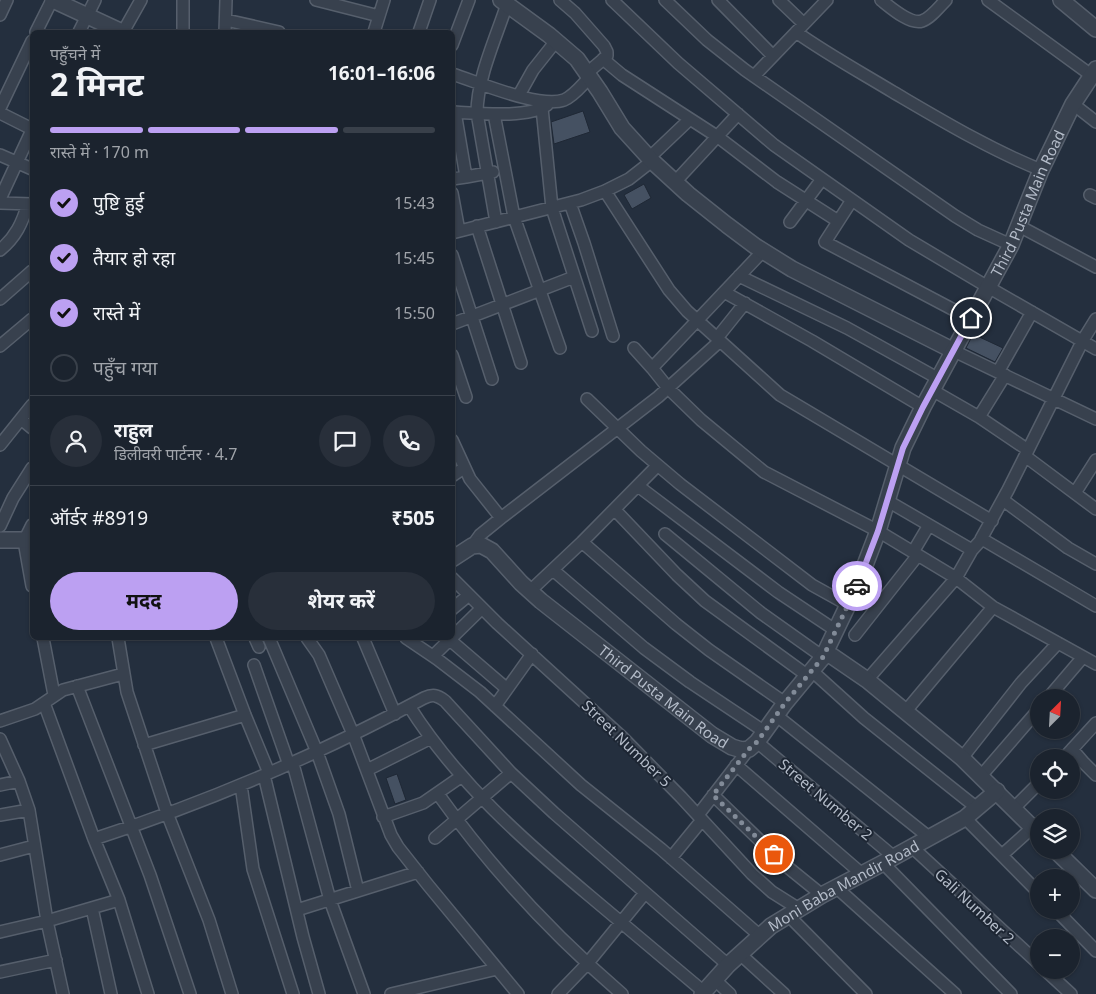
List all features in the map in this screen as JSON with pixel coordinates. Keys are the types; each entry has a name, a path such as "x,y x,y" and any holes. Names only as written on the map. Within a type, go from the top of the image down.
{"street":[{"path":"0,15 7,0"},
{"path":"37,30 53,0 118,30"},
{"path":"80,30 95,0"},
{"path":"124,30 141,0"},
{"path":"183,0 183,30"},
{"path":"224,30 226,0"},
{"path":"316,0 379,16"},
{"path":"375,30 384,0"},
{"path":"420,30 430,0"},
{"path":"455,37 469,0"},
{"path":"455,112 519,113 546,106 572,95 607,56 607,52 575,13 560,0"},
{"path":"612,0 678,63 774,145 909,240 988,288 1096,349"},
{"path":"665,0 707,40 754,76 955,216 978,230 1010,245"},
{"path":"718,0 773,56"},
{"path":"779,0 800,28 829,54 934,116 1010,157 1041,170"},
{"path":"881,0 898,13 920,22 928,18 946,0"},
{"path":"988,0 1094,72"},
{"path":"1061,0 1096,29"},
{"path":"496,222 477,113 481,83 504,2 577,59 622,128 650,160 727,225 763,251 826,287 1096,419"},
{"path":"754,76 822,2"},
{"path":"226,20 270,30"},
{"path":"519,96 533,70 556,42"},
{"path":"0,108 30,44"},
{"path":"603,60 622,75 718,137 777,182 838,221"},
{"name":"Third Pusta Main Road","path":"472,546 481,545 492,551 530,591 712,735 732,748 742,750 757,741 823,657 848,605 878,531 903,448 935,384 1010,245 1041,170 1073,104 1094,72"},
{"path":"455,75 546,106"},
{"path":"1073,104 1096,122"},
{"path":"546,106 552,208 592,331"},
{"path":"0,113 30,128"},
{"path":"494,114 514,217 560,348"},
{"path":"675,182 738,114"},
{"path":"455,117 466,177"},
{"path":"456,232 552,208 605,191 629,179 690,119"},
{"path":"0,250 18,231 30,204 0,201 30,134"},
{"path":"0,155 30,168"},
{"path":"455,179 488,174 505,169"},
{"path":"790,222 822,179"},
{"path":"605,191 669,290 696,320 780,395 992,521"},
{"path":"852,200 825,242 971,318"},
{"path":"570,203 613,336"},
{"path":"478,226 521,363"},
{"path":"1019,226 1096,267"},
{"path":"652,368 763,251"},
{"path":"455,264 492,379"},
{"path":"0,298 30,273"},
{"path":"739,276 846,328 935,384 1027,453 1075,494 1096,509"},
{"path":"455,323 574,277"},
{"path":"724,292 812,341 923,407"},
{"path":"455,557 472,546 480,536 501,518 668,388 718,340 745,303"},
{"path":"979,417 1032,312"},
{"path":"867,680 956,578 972,550 981,539 1003,500 1083,340 1096,319"},
{"path":"0,346 30,321"},
{"path":"634,348 668,388 722,439 764,472 878,531 956,578 993,607 1096,664"},
{"path":"455,365 466,397"},
{"path":"587,399 657,466 818,589 848,605"},
{"path":"0,445 30,408"},
{"path":"21,419 30,426"},
{"path":"455,447 470,479 501,518"},
{"path":"1075,494 1096,460"},
{"path":"530,591 615,510 657,466"},
{"path":"455,474 464,468"},
{"path":"0,526 13,498 30,471"},
{"path":"638,486 778,592 835,630"},
{"path":"886,500 972,550"},
{"path":"1003,500 1068,548 1096,564"},
{"path":"615,510 652,551 706,601 810,673 977,808"},
{"path":"856,635 915,554 929,525"},
{"path":"666,534 761,613 823,657 828,654 832,656 867,680 962,758 1030,825"},
{"path":"981,539 1096,606"},
{"path":"0,540 28,541 30,564"},
{"path":"582,542 676,624 709,650 785,703"},
{"name":"Street Number 2","path":"553,570 644,648 690,682 889,860 1011,994"},
{"name":"Street Number 5","path":"455,581 622,737 761,883 794,913 866,994"},
{"path":"455,607 469,595"},
{"path":"905,712 993,607"},
{"path":"455,635 482,608"},
{"path":"42,640 54,695"},
{"path":"119,640 122,651 123,674 127,692 167,813 209,920 232,994"},
{"path":"217,640 267,774 297,910 319,994"},
{"path":"270,640 317,752 339,814 358,892"},
{"path":"308,640 319,655 353,734 383,817 398,847 518,994"},
{"path":"364,640 395,714"},
{"path":"413,640 495,706 581,785 671,858 759,935"},
{"path":"433,656 450,640 507,689"},
{"path":"962,758 1021,683 1058,643"},
{"path":"495,706 532,654"},
{"path":"1056,689 1083,657"},
{"path":"254,665 291,764 330,900 364,994"},
{"path":"0,721 35,709 63,690 123,674"},
{"path":"77,686 150,875 190,994"},
{"path":"94,839 241,785 317,752 432,694 438,695 446,700 511,773 728,965"},
{"path":"44,703 94,839 119,900 148,994"},
{"path":"409,706 431,738 481,798 529,844 703,993"},
{"path":"144,745 245,715"},
{"path":"777,716 930,838"},
{"path":"981,776 1030,719"},
{"path":"1072,749 1096,723"},
{"path":"367,770 431,738"},
{"path":"0,739 19,781 29,810 47,921 63,994"},
{"path":"671,858 713,795 757,741"},
{"path":"1080,758 1096,775"},
{"path":"736,765 862,874"},
{"path":"435,838 511,773"},
{"path":"383,817 423,804 462,776"},
{"path":"0,785 19,781"},
{"path":"241,785 254,868 292,994"},
{"name":"Moni Baba Mandir Road","path":"703,993 728,965 771,926 822,895 965,818 997,791"},
{"path":"1013,809 1030,792"},
{"path":"438,794 457,820 553,932 622,994"},
{"path":"713,795 785,865 822,895"},
{"path":"0,814 29,810"},
{"path":"965,818 1030,884"},
{"path":"1002,855 1030,835"},
{"path":"0,855 34,846"},
{"name":"Gali Number 2","path":"912,847 1030,956"},
{"path":"1065,859 1094,884"},
{"path":"297,910 418,872"},
{"path":"837,888 955,994"},
{"path":"564,992 645,893"},
{"path":"0,932 47,921 119,900"},
{"path":"92,908 111,994"},
{"path":"1065,919 1096,951"},
{"path":"740,954 784,994"},
{"path":"0,972 56,960"},
{"path":"392,994 436,989 497,969"},
{"path":"1055,979 1071,994"},
{"path":"715,980 730,994"}],"building":[{"path":"583,111 590,132 554,144 551,122"},
{"path":"644,184 651,198 632,209 624,195"},
{"path":"973,334 1003,348 995,362 966,348"},
{"path":"397,774 406,800 395,804 386,778"}],"way so far":[{"path":"774,854 713,795 823,657 857,586"}],"route":[{"path":"857,586 878,531 903,448 971,318"}]}
